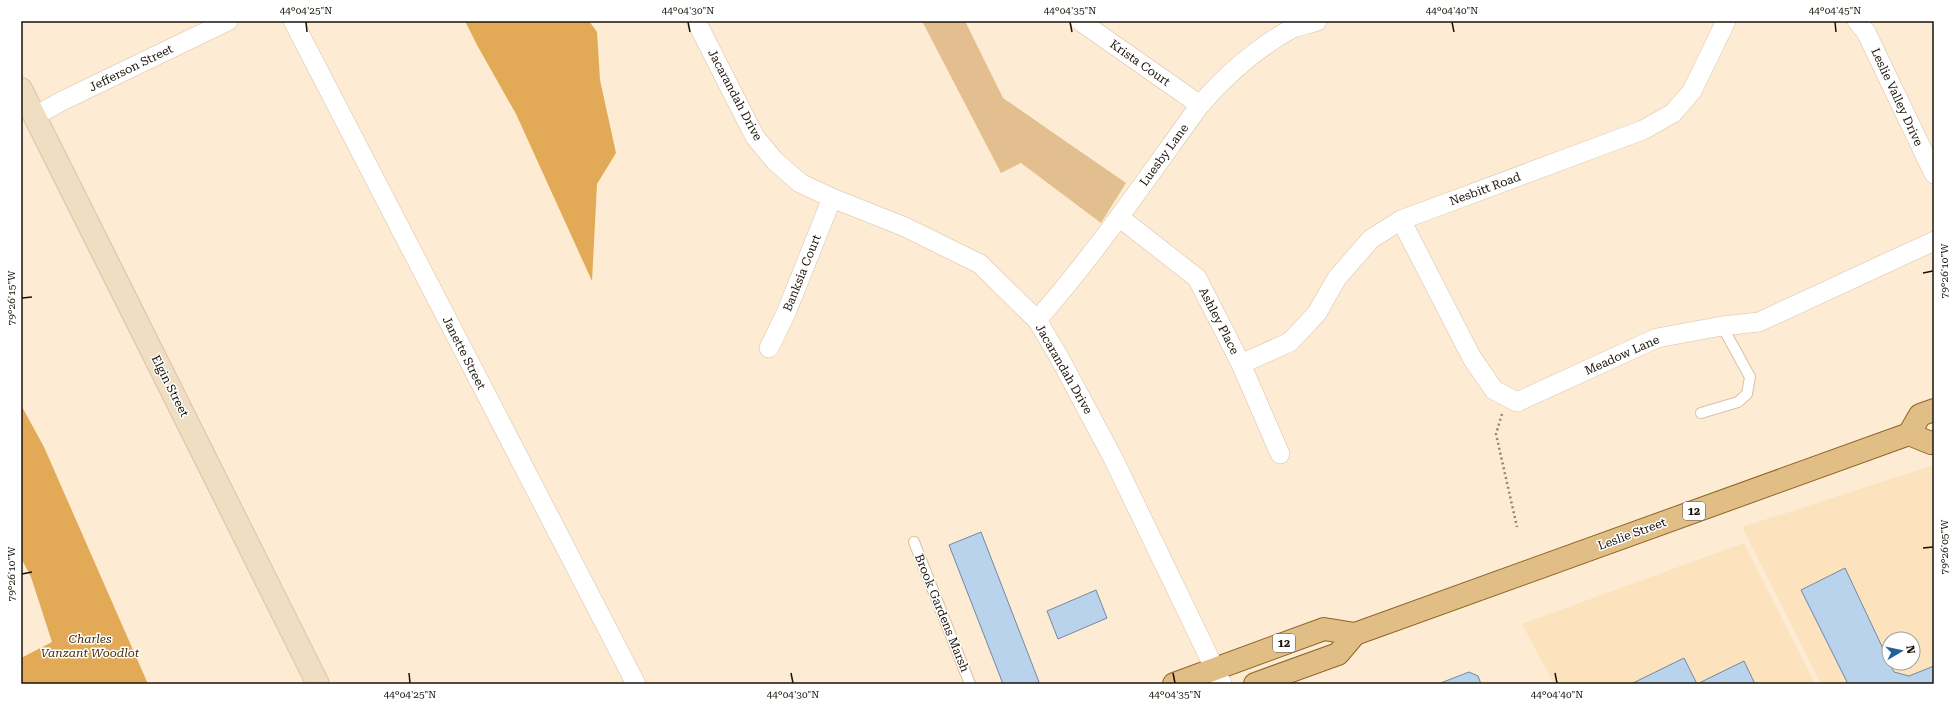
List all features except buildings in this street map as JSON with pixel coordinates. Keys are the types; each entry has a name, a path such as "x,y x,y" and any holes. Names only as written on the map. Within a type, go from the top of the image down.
{"main road":[{"path":"1934,410 1920,415 1909,434 1931,443 1934,442"},
{"name":"Leslie Street","path":"1174,684 1218,676 1324,629 1354,634 1909,434"},
{"name":"12","path":"1255,684 1338,654 1354,634"}],"street":[{"name":"Jefferson Street","path":"35,116 62,101 228,21"},
{"name":"Janette Street","path":"293,21 636,684"},
{"name":"Jacarandah Drive","path":"696,21 755,137 775,161 800,183 832,198 905,227 980,264 1037,320 1059,357 1113,458 1158,555 1192,620 1218,676"},
{"name":"Krista Court","path":"1080,21 1200,105"},
{"name":"Luesby Lane","path":"1037,320 1061,295 1200,105 1226,76 1252,53 1295,27 1317,21"},
{"name":"Nesbitt Road","path":"1241,364 1290,342 1318,313 1337,278 1372,239 1401,220 1643,130 1673,113 1692,91 1726,21"},
{"name":"Leslie Valley Drive","path":"1857,21 1866,32 1934,174"},
{"name":"Elgin Street","path":"21,88 318,684"},
{"name":"Banksia Court","path":"769,348 786,313 832,198"},
{"name":"Ashley Place","path":"1119,217 1197,278 1241,364 1280,454"},
{"path":"1401,220 1472,358 1494,390 1507,398"},
{"name":"Meadow Lane","path":"1507,398 1518,402 1657,338 1722,326 1759,322 1934,241"}],"lane":[{"path":"1701,413 1738,402 1747,394 1750,377 1722,326"},
{"name":"Brook Gardens Marsh","path":"914,542 970,684"}],"path":[{"path":"1507,398 1496,434 1517,528"}],"shaded area":[{"path":"922,21 965,21 1003,98 1126,183 1101,223 1021,163 1001,173"},
{"path":"1934,465 1934,684 1821,684 1742,527"},
{"path":"1744,543 1815,684 1554,684 1522,624"}],"green space":[{"path":"465,21 589,21 597,32 600,80 616,153 597,184 592,281 516,114"},
{"name":"Charles Vanzant Woodlot","path":"21,405 44,447 148,684 21,684 21,658 52,642 31,577 21,558"}]}
